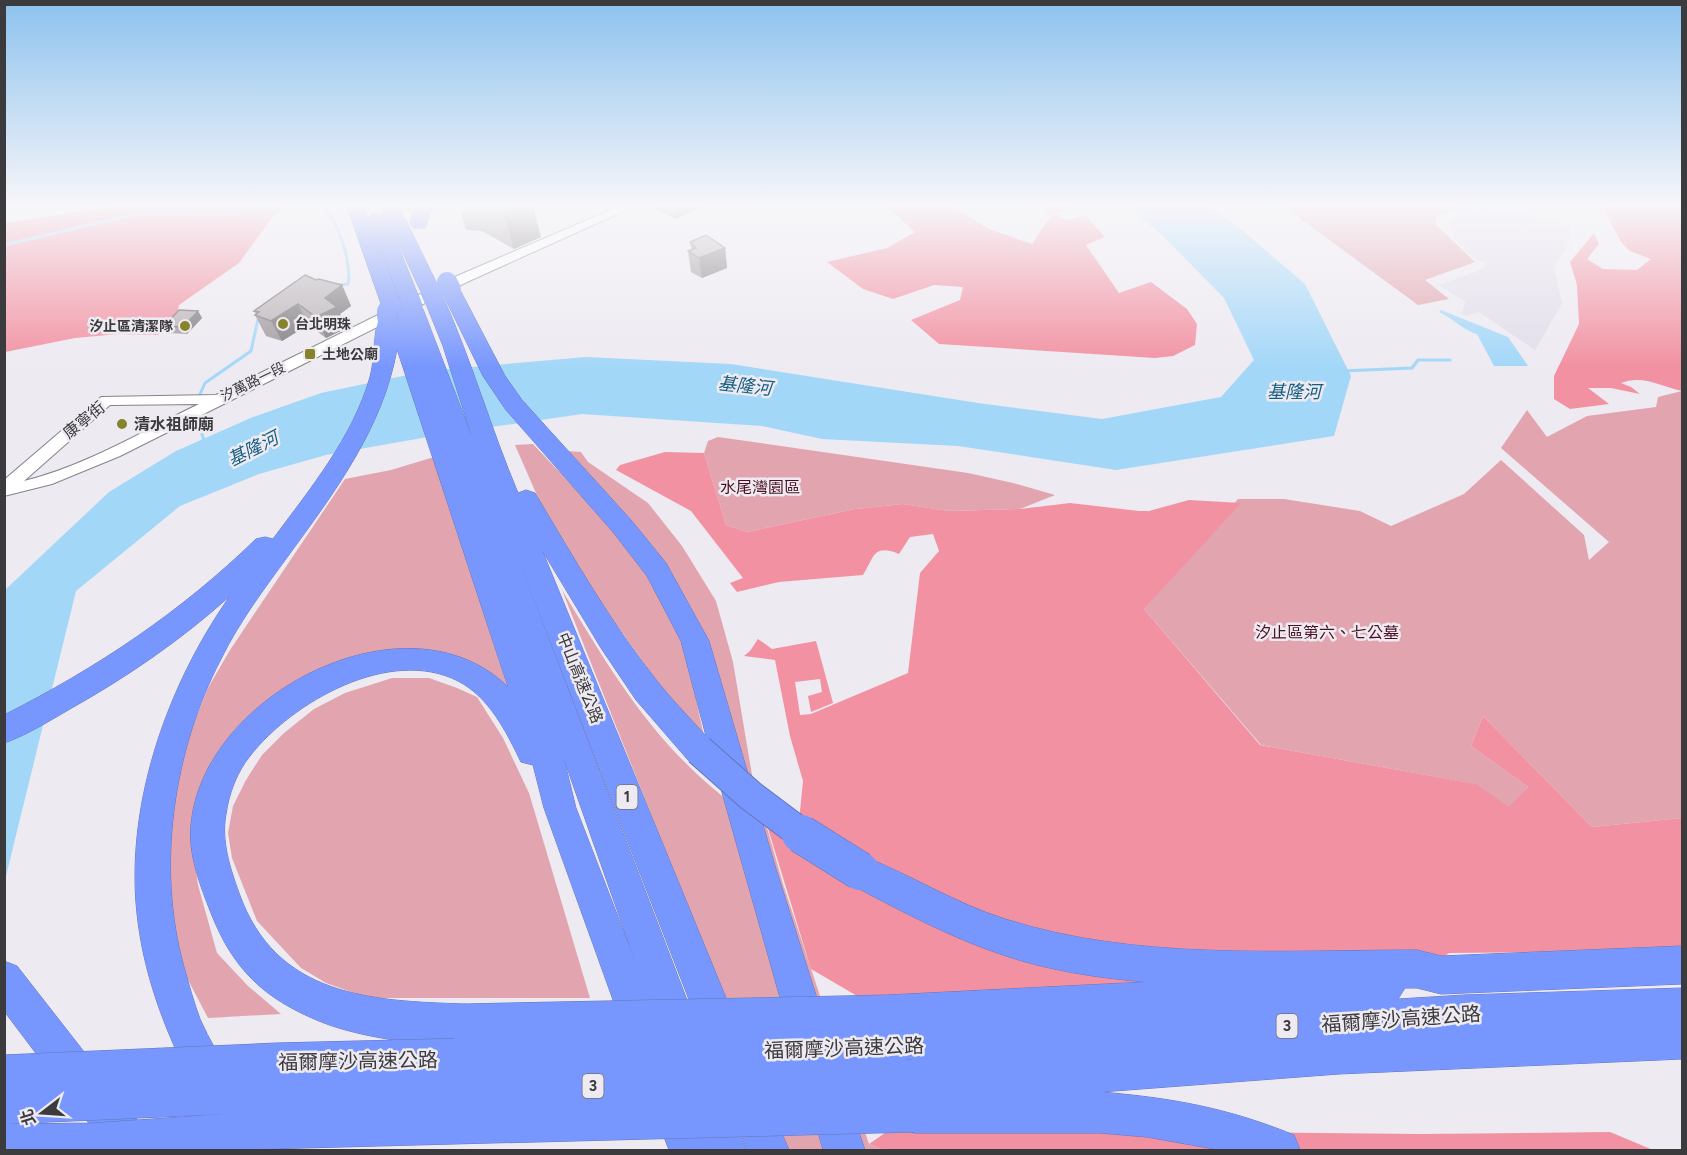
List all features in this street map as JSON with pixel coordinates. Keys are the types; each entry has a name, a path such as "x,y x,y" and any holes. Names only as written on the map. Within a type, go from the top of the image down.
{"highway":[{"path":"377,260 396,308 420,355 473,446 543,531 611,640 648,691 699,750 752,796 798,832 860,871 928,907 976,928 1028,944 1138,965 1418,969 1441,975 1683,965"},
{"path":"246,1150 182,1020 157,934 152,875 159,791 172,738 191,687 211,648 328,480 366,419 381,383 396,308 385,260"},
{"name":"中山高速公路","path":"424,260 440,286 473,446 725,1150"},
{"path":"440,286 514,405 622,525 657,570 695,641 758,866 844,1150"},
{"path":"473,446 560,808"},
{"name":"中山高速公路","path":"473,446 768,1150"},
{"path":"4,730 44,710 125,662 197,609 248,564 328,480"},
{"path":"690,1150 614,956 560,808 525,736 496,693 467,672 420,660 384,662 355,668 328,678 298,694 267,718 240,745 220,778 208,816 210,863 227,913 250,952 282,984 330,1007 375,1018 465,1023 902,1063 1064,1111 1134,1115 1251,1138 1279,1150"},
{"path":"4,1143 96,1142 266,1130 902,1063 1120,1003 1423,982 1441,975"},
{"path":"4,979 127,1140"},
{"name":"福爾摩沙高速公路","path":"4,1105 902,1063 1070,1041 1464,1014 1683,1007"},
{"name":"福爾摩沙高速公路","path":"4,1074 277,1062 902,1063 1065,1075 1339,1054 1683,1040"}],"street":[{"name":"汐萬路一段","path":"4,490 21,488 57,476 114,452 462,279 506,260"},
{"name":"康寧街","path":"4,490 106,400 218,399"}],"shaded area":[{"path":"5,260 241,260 179,305 176,318 158,335 118,334 75,338 5,352"},
{"path":"836,260 1096,260 1119,293 1151,282 1187,309 1197,324 1195,345 1173,356 1155,358 939,344 911,320 960,300 963,287 934,285 893,299 863,289 827,262"},
{"path":"1478,260 1558,260 1554,266 1562,304 1535,350 1479,312 1467,316 1461,314 1466,302 1439,285 1483,269 1485,263"},
{"path":"1572,260 1588,260 1603,269 1637,270 1650,260 1682,260 1682,391 1652,382 1629,381 1621,383 1640,394 1611,388 1588,388 1609,404 1570,409 1554,399 1554,376 1579,324 1577,285 1570,262"},
{"path":"665,452 704,453 726,525 747,532 855,509 903,504 949,511 1020,509 1070,503 1149,511 1189,500 1241,503 1144,609 1260,745 1476,784 1509,807 1528,787 1471,746 1483,716 1592,827 1682,818 1682,951 1449,953 1417,976 888,1014 811,969 762,809 798,831 803,781 790,736 775,660 744,656 758,639 772,649 816,641 833,703 811,712 808,696 822,692 820,679 795,682 800,715 811,714 908,673 920,573 939,551 933,534 910,537 899,554 884,550 875,554 863,575 779,582 737,592 730,583 743,578 691,511 616,470 620,465"},
{"path":"914,1113 1227,1132 1420,1134 1610,1132 1653,1150 883,1150 869,1144"}],"green space":[{"path":"1356,260 1473,260 1475,262 1425,280 1449,299 1418,305"},
{"name":"汐止區第六、七公墓","path":"1682,391 1682,818 1592,827 1483,716 1471,746 1528,787 1509,808 1475,784 1261,745 1144,609 1238,499 1284,499 1360,511 1391,526 1464,494 1501,460 1584,535 1589,560 1609,542 1501,448 1527,410 1547,437 1587,416 1656,407 1658,397"},
{"name":"水尾灣園區","path":"718,437 968,473 1055,495 1020,509 949,511 903,504 855,509 747,532 726,525 704,453 708,441"},
{"path":"533,444 598,513 656,589 683,646 704,736 669,699 600,601 546,516 515,445"},
{"path":"567,451 581,452 588,462 648,503 682,546 716,601 733,662 752,775 783,884 869,1144 883,1150 844,1150 695,641"},
{"path":"434,457 509,692 487,670 466,661 439,653 402,652 289,689 192,840 198,885 217,953 248,986 281,1014 208,1018 186,976 175,936 168,887 170,818 183,750 208,688 230,650 345,479 391,470"},
{"path":"562,590 618,679 658,733 706,782 734,805 833,1150 784,1150"},
{"path":"392,678 429,678 477,697 503,738 529,793 590,998 368,998 326,983 301,968 257,921 232,858 228,833 233,806 246,780 262,755 284,733 314,709 345,693"}],"water":[{"name":"基隆河","path":"1187,260 1277,260 1305,284 1351,376 1334,436 1116,470 958,446 822,439 762,426 582,414 450,433 326,455 259,474 180,506 76,591 5,880 5,590 109,492 176,451 253,417 321,393 427,371 586,357 731,364 978,403 1102,419 1221,397 1254,360 1224,298"},
{"path":"1441,310 1508,337 1528,366 1494,366 1477,334 1468,331 1439,312"}],"building":[{"path":"305,275 316,280 342,285 325,298 337,307 316,317 298,304 271,321 255,315 259,312 254,311"},
{"path":"179,310 198,311 183,327 164,326"}],"waterway":[{"path":"336,285 348,284 347,260"},
{"path":"200,394 205,383 251,351 258,319 261,317"},
{"path":"1343,371 1412,368 1418,360 1450,360"},
{"path":"197,416 204,441"}],"place":[{"name":"台北明珠","path":"283,324"},
{"name":"汐止區清潔隊","path":"185,326"},
{"name":"土地公廟","path":"310,354"},
{"name":"清水祖師廟","path":"122,424"}]}
